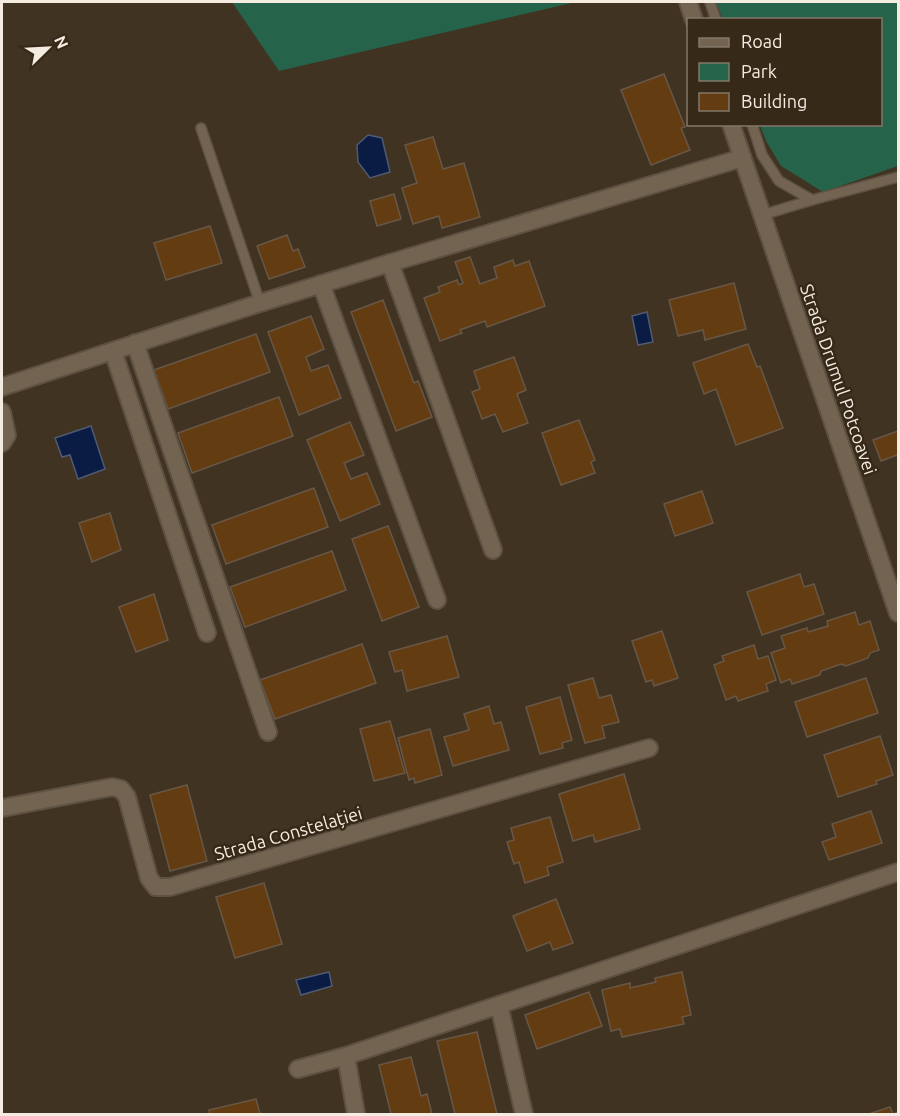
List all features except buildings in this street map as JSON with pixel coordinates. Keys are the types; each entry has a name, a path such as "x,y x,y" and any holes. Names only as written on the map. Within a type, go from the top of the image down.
{"street":[{"path":"688,2 693,18"},
{"name":"Strada Drumul Potcoavei","path":"731,126 891,565 898,613"},
{"path":"2,387 390,262 742,158"},
{"path":"390,262 493,550"},
{"path":"321,284 437,600"},
{"path":"135,343 268,732"},
{"path":"113,351 207,633"},
{"path":"2,412 7,435 2,443"},
{"name":"Strada Constelației","path":"2,808 112,787 121,789 127,797 149,878 156,887 170,887 649,748"},
{"path":"298,1069 346,1056 898,872"},
{"path":"499,1005 524,1114"},
{"path":"346,1056 356,1114"}],"lane":[{"path":"710,2 715,18"},
{"path":"753,126 762,155 779,181 812,200"},
{"path":"201,128 260,303"},
{"path":"762,215 898,177"}],"green space":[{"path":"232,2 576,2 279,71"},
{"path":"716,2 898,2 898,166 823,192 781,166 766,141 760,126 882,126 882,18 723,18"}],"water":[{"path":"368,135 382,138 390,172 370,178 358,162 357,145"},
{"path":"647,312 653,342 638,345 632,316"},
{"path":"91,426 105,469 78,479 70,455 62,457 55,438"},
{"path":"329,972 332,986 301,995 296,980"}]}
